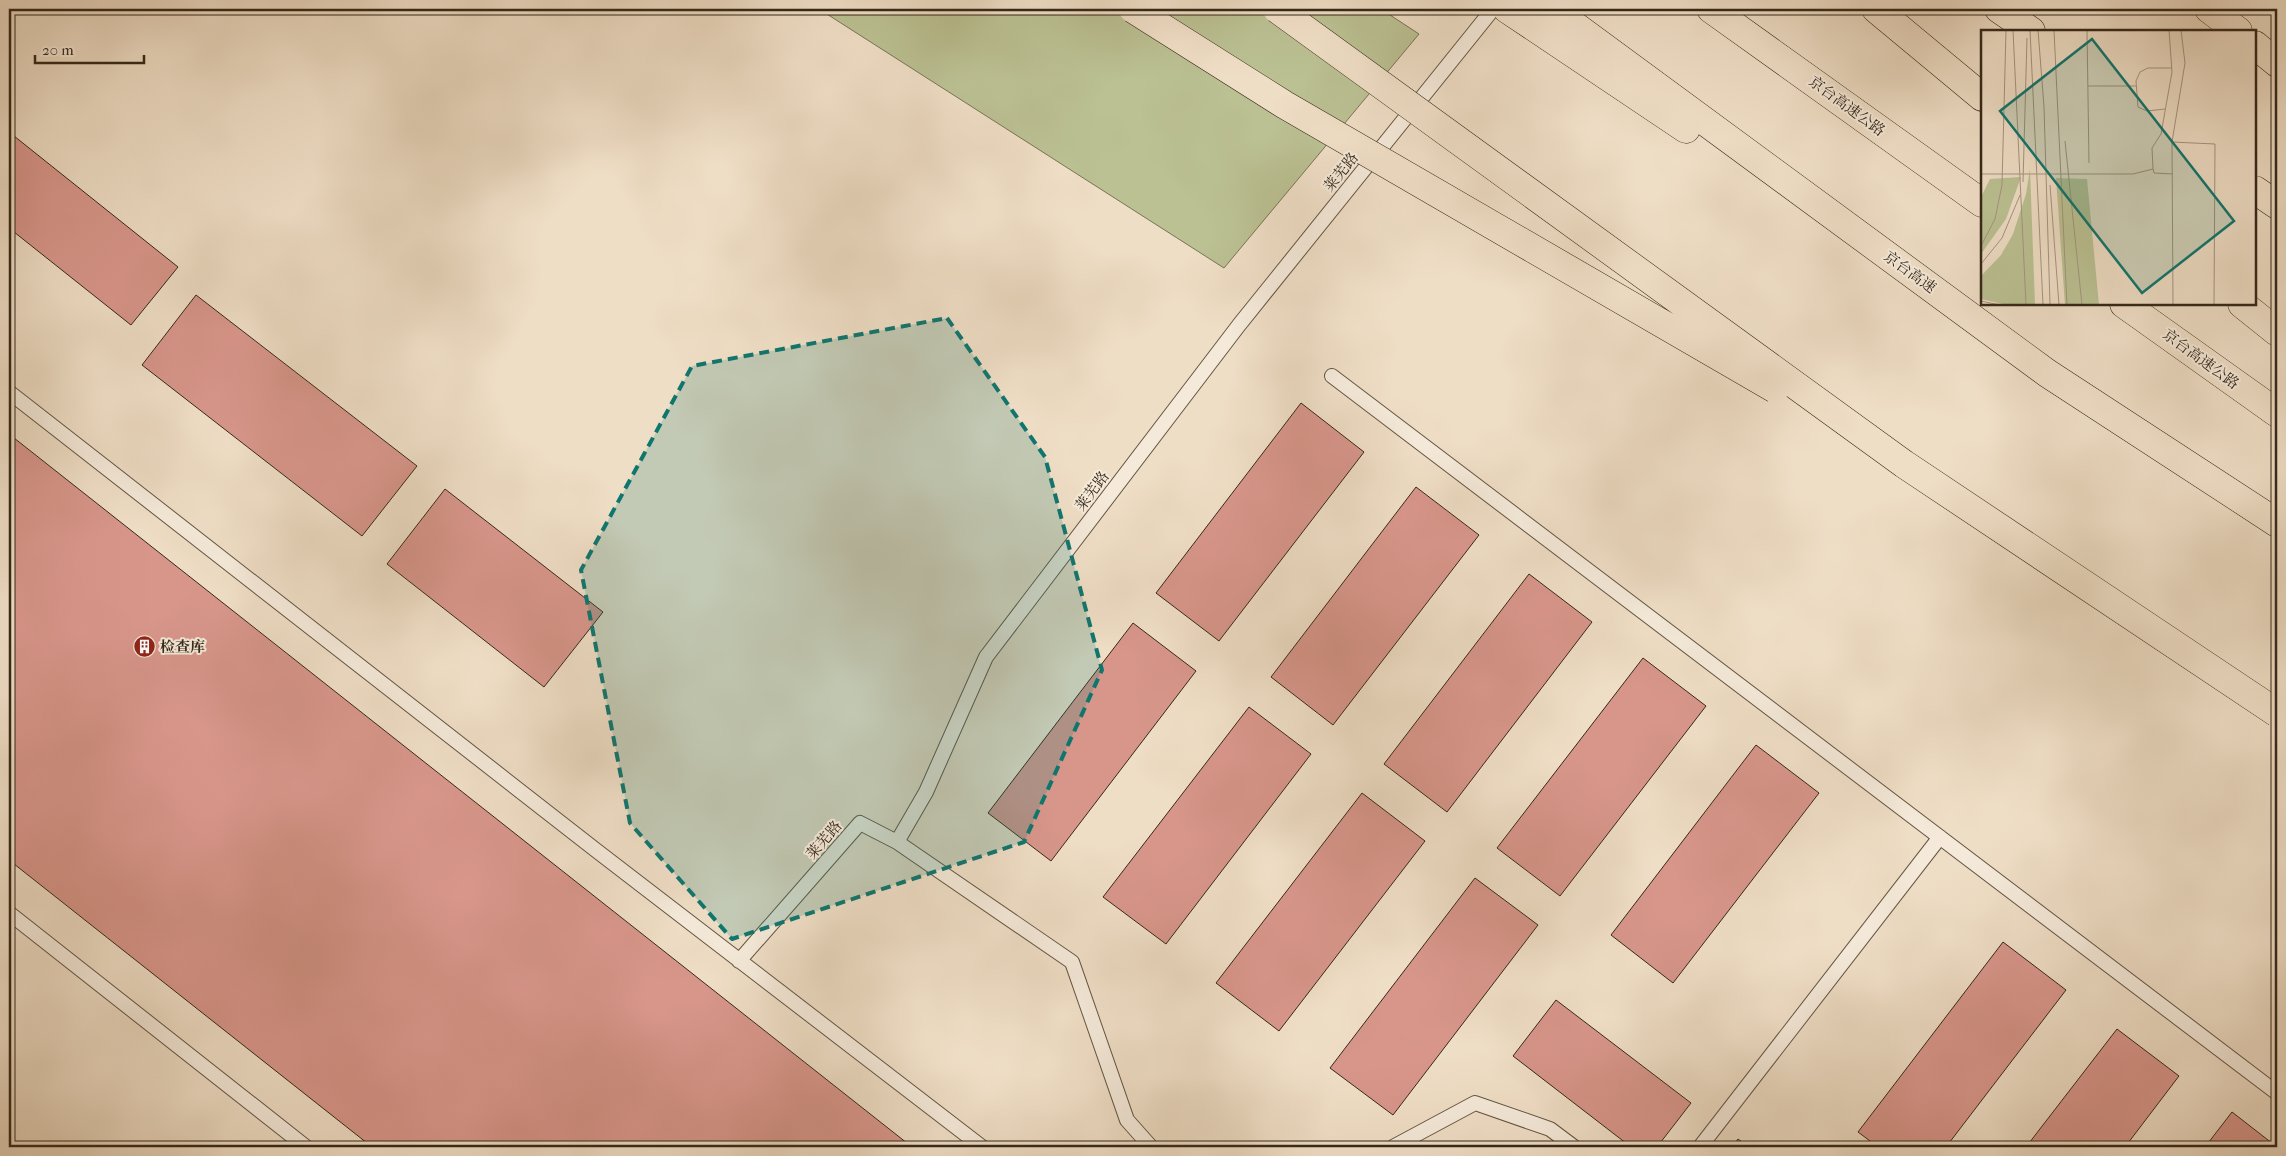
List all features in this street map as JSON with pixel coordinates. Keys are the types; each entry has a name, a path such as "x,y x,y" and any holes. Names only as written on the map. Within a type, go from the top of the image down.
{"highway":[{"path":"1133,9 1285,105 1904,464"},
{"path":"1277,9 1904,464 2277,713"},
{"path":"1507,9 2047,373"},
{"name":"京台高速","path":"1552,9 2047,373 2277,523"},
{"name":"京台高速公路","path":"1711,9 1981,202"},
{"path":"1876,9 1981,96"},
{"path":"1999,9 2030,30"},
{"path":"2209,9 2237,30"},
{"path":"2256,46 2277,63"},
{"path":"2256,191 2277,206"},
{"name":"京台高速公路","path":"2125,305 2277,413"},
{"path":"2243,305 2277,332"}],"lane":[{"name":"莱芜路","path":"739,960 860,823 897,842 926,792 986,657 1239,325 1493,9"},
{"path":"1332,376 2277,1093"},
{"path":"9,392 982,1147"},
{"path":"1700,1147 1940,837"},
{"path":"897,842 1072,962 1127,1120 1152,1147"},
{"path":"9,913 306,1147"},
{"path":"1393,1147 1475,1103 1550,1129 1574,1147"}],"highlighted area":[{"path":"947,318 1045,457 1102,670 1024,842 732,939 630,823 581,570 692,366"}],"green space":[{"path":"819,9 1381,9 1419,34 1224,268"}],"building":[{"path":"9,132 178,267 131,325 9,228"},
{"path":"196,295 417,466 362,536 142,365"},
{"path":"1301,403 1364,452 1219,641 1156,593"},
{"name":"检查库","path":"9,434 912,1147 372,1147 9,860"},
{"path":"1416,487 1479,535 1333,725 1271,677"},
{"path":"445,489 603,612 544,687 387,564"},
{"path":"1529,574 1592,622 1447,812 1384,764"},
{"path":"1133,623 1196,671 1051,861 988,813"},
{"path":"1643,658 1706,706 1560,896 1497,848"},
{"path":"1249,707 1311,754 1166,944 1103,897"},
{"path":"1756,745 1819,793 1673,983 1611,935"},
{"path":"1362,793 1425,841 1279,1031 1216,983"},
{"path":"1475,878 1538,925 1393,1115 1330,1068"},
{"path":"2003,942 2066,990 1946,1147 1878,1147 1858,1132"},
{"path":"1556,1000 1691,1103 1657,1147 1631,1147 1513,1056"},
{"path":"2117,1029 2179,1076 2125,1147 2026,1147"},
{"path":"2232,1112 2277,1147 2205,1147"},
{"path":"1738,1139 1749,1147 1732,1147"}],"place":[{"name":"检查库","path":"144,647"}]}
